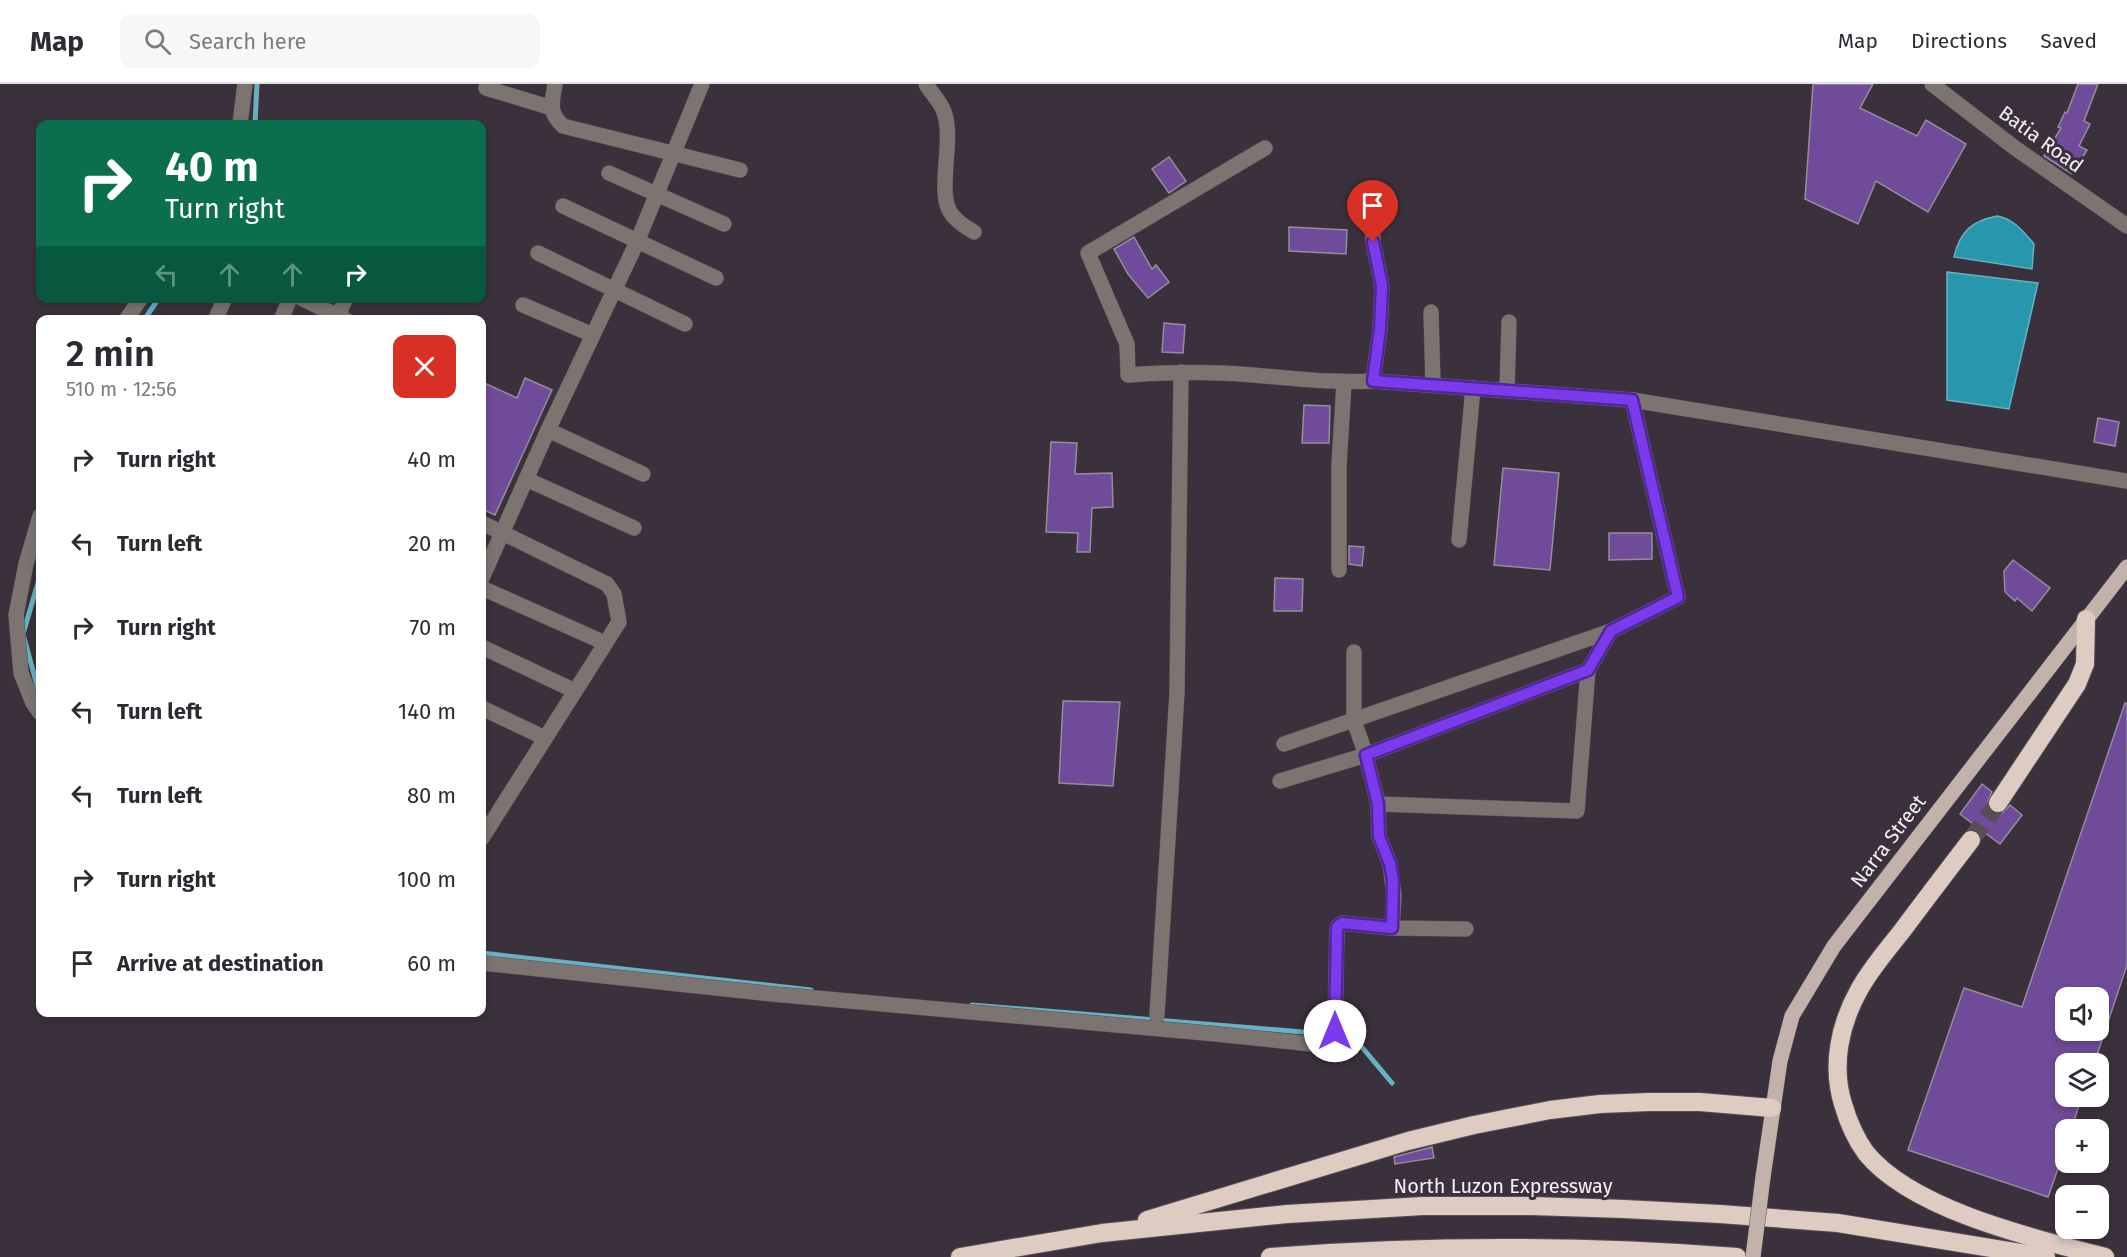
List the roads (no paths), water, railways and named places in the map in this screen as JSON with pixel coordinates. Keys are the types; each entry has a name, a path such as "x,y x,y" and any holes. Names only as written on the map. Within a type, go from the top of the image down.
{"highway":[{"path":"1998,804 2077,684 2085,663 2086,619"},
{"path":"1971,840 1872,969 1852,1004 1840,1042 1837,1061 1838,1081 1847,1118 1855,1135 1877,1165 1911,1189 2004,1230 2105,1257"},
{"path":"1102,1233 1408,1141 1550,1110 1600,1104 1649,1102 1700,1102 1772,1108"},
{"name":"North Luzon Expressway","path":"960,1257 1102,1233 1287,1214 1423,1206 1532,1206 1720,1214 1838,1223 2046,1257"},
{"path":"1270,1257 1347,1251 1541,1247 1737,1257"},
{"path":"1412,1257 1452,1248"}],"main road":[{"name":"Narra Street","path":"1753,1257 1779,1061 1792,1016 1834,946 2127,567"}],"street":[{"path":"240,120 245,84"},
{"path":"555,84 552,108 555,118 563,126 740,170"},
{"path":"486,569 548,430 637,242 702,84"},
{"path":"926,84 944,110 947,125 946,197 949,210 961,224 974,232"},
{"name":"Batia Road","path":"1932,84 2015,148 2127,226"},
{"path":"486,88 552,108"},
{"path":"1265,148 1088,253 1127,344 1128,375 1181,372 1222,373 1344,382 1373,381 1632,400 2127,481"},
{"path":"609,173 724,224"},
{"path":"1372,192 1373,242 1382,286 1380,329 1373,381"},
{"path":"563,206 716,278"},
{"path":"538,253 685,324"},
{"path":"311,303 334,315"},
{"path":"524,305 593,335"},
{"path":"1431,312 1433,385"},
{"path":"1507,390 1509,322"},
{"path":"1157,1015 1177,693 1181,372"},
{"path":"1339,570 1338,465 1344,382"},
{"path":"1459,540 1473,388"},
{"path":"1284,744 1611,631 1678,597 1632,400"},
{"path":"548,430 643,474"},
{"path":"526,479 634,528"},
{"path":"486,525 607,584 614,594 619,622 486,832"},
{"path":"36,530 26,564 16,615 21,673 36,707"},
{"path":"486,590 605,643"},
{"path":"1378,804 1577,811 1588,670 1611,631"},
{"path":"486,649 575,691"},
{"path":"1354,652 1354,721 1366,755 1378,804 1379,836 1390,864 1393,880 1392,928"},
{"path":"1281,781 1366,755 1588,670"},
{"path":"486,710 545,738"},
{"path":"486,963 772,994 1150,1028 1333,1048 1337,927 1342,923 1392,928 1466,929"}],"water":[{"path":"1997,216 2013,223 2034,244 2032,269 1954,257 1960,240 1968,229 1974,224"},
{"path":"1947,272 2038,283 2009,409 1947,400"}],"waterway":[{"path":"255,120 257,84"},
{"path":"147,315 156,303"},
{"path":"36,590 23,634 36,682"},
{"path":"486,953 811,990"},
{"path":"972,1005 1327,1034 1361,1046 1392,1083"}],"tunnel":[{"path":"1971,840 1998,803"}]}
